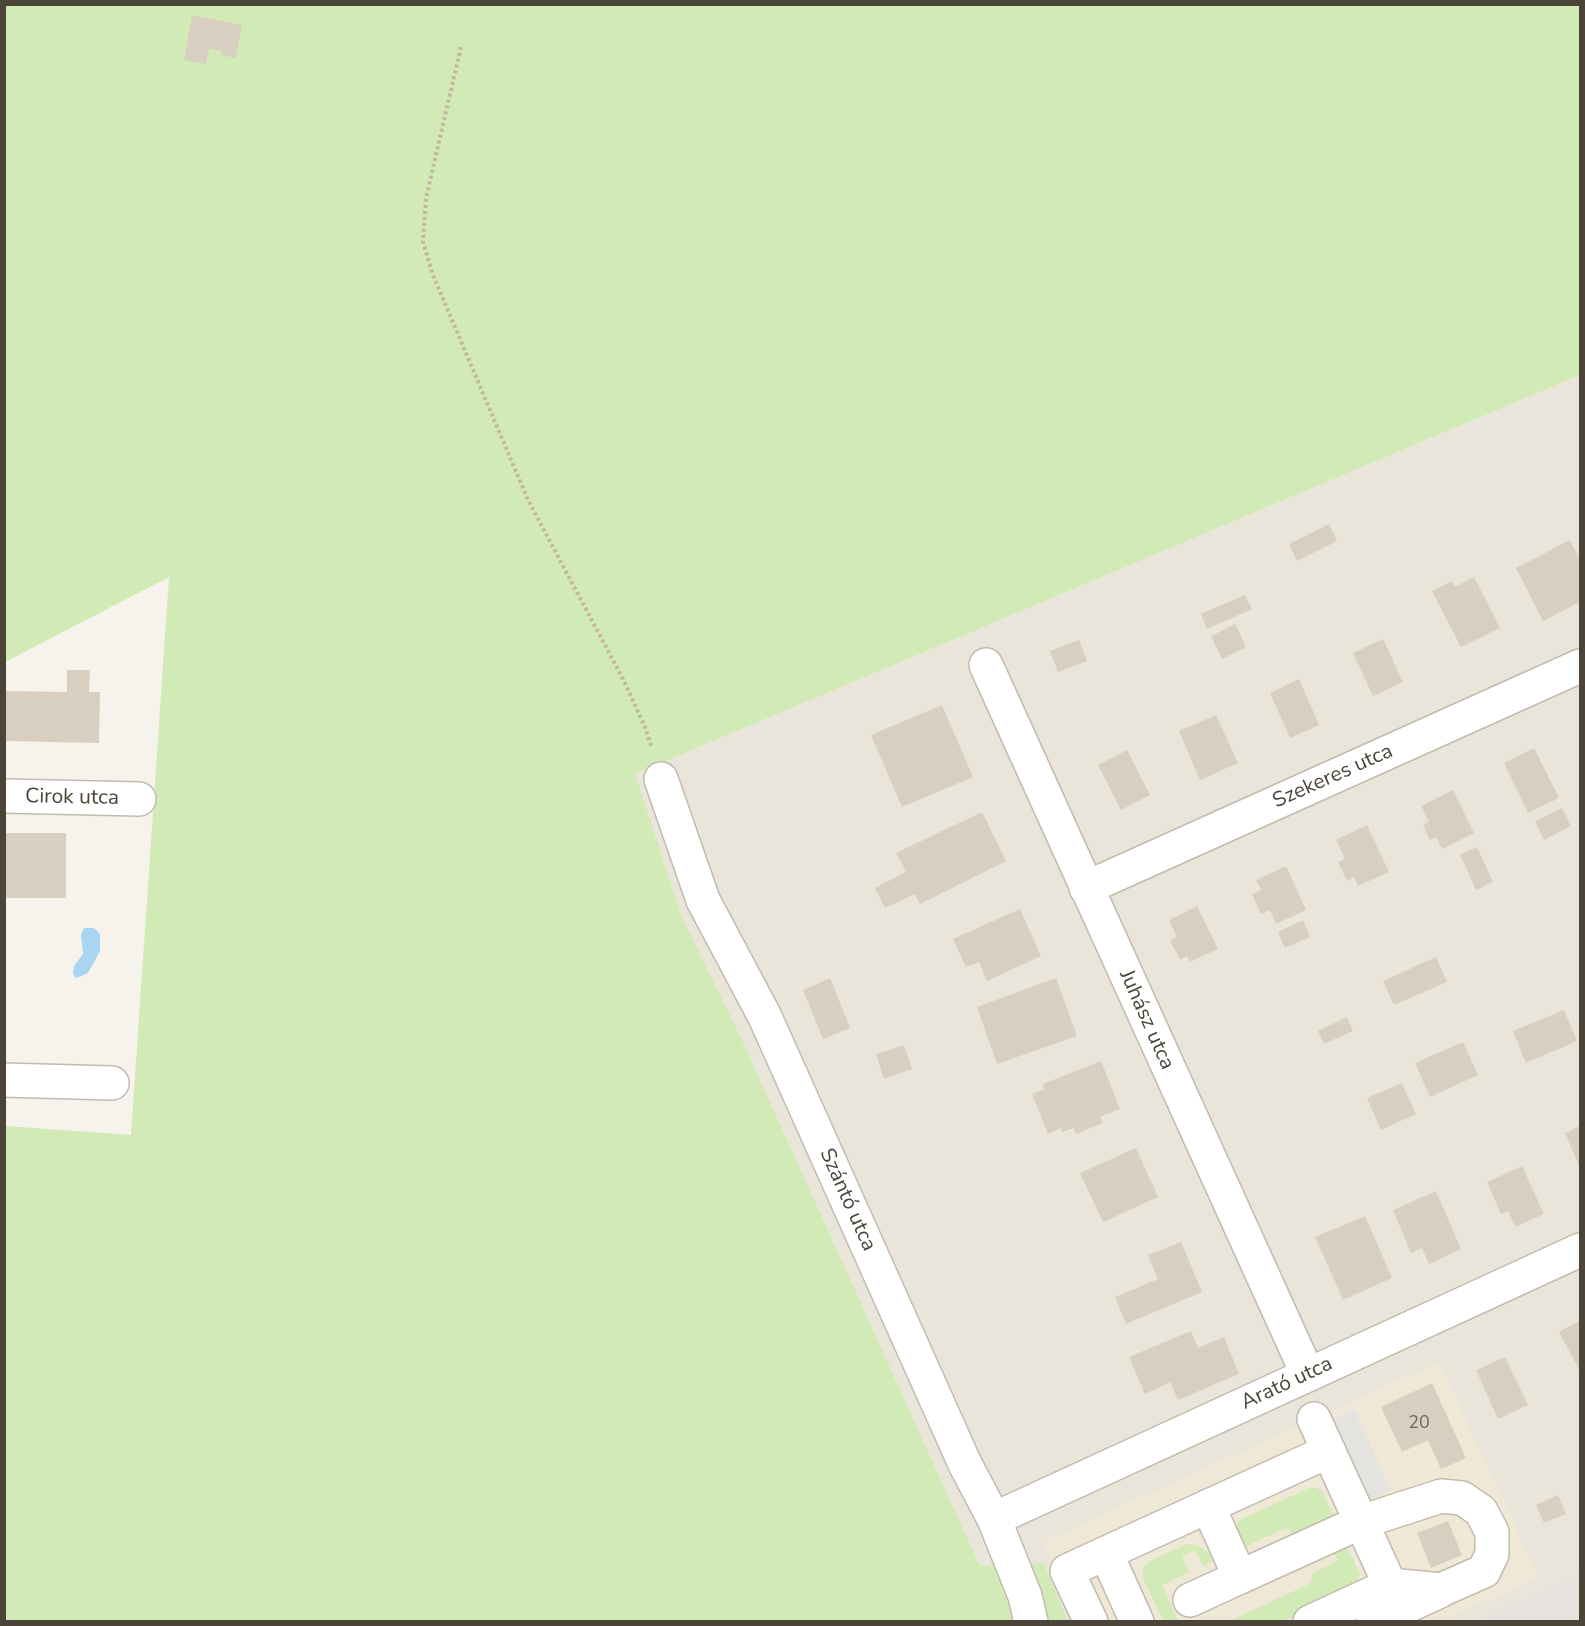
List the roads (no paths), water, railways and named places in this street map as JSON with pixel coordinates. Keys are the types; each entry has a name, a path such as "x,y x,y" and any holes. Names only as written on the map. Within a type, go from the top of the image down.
{"street":[{"name":"Juhász utca","path":"986,665 1308,1375"},
{"name":"Szekeres utca","path":"1086,888 1581,666"},
{"name":"Szántó utca","path":"661,779 704,900 765,1017 965,1464 994,1519 1025,1596 1031,1622"},
{"name":"Cirok utca","path":"4,796 139,799"},
{"path":"4,1080 112,1083"},
{"name":"Arató utca","path":"994,1519 1581,1250"},
{"path":"1314,1419 1390,1585"},
{"path":"1090,1622 1067,1571 1329,1451"},
{"path":"1190,1600 1361,1521 1441,1496 1462,1498 1481,1511 1492,1532 1492,1554 1484,1571 1373,1622"},
{"path":"1208,1506 1240,1577"},
{"path":"1106,1553 1137,1622"},
{"path":"1310,1622 1390,1585 1441,1590"}],"water":[{"path":"84,928 94,928 100,934 100,951 88,973 76,978 73,974 74,966 83,954 81,934"}]}
